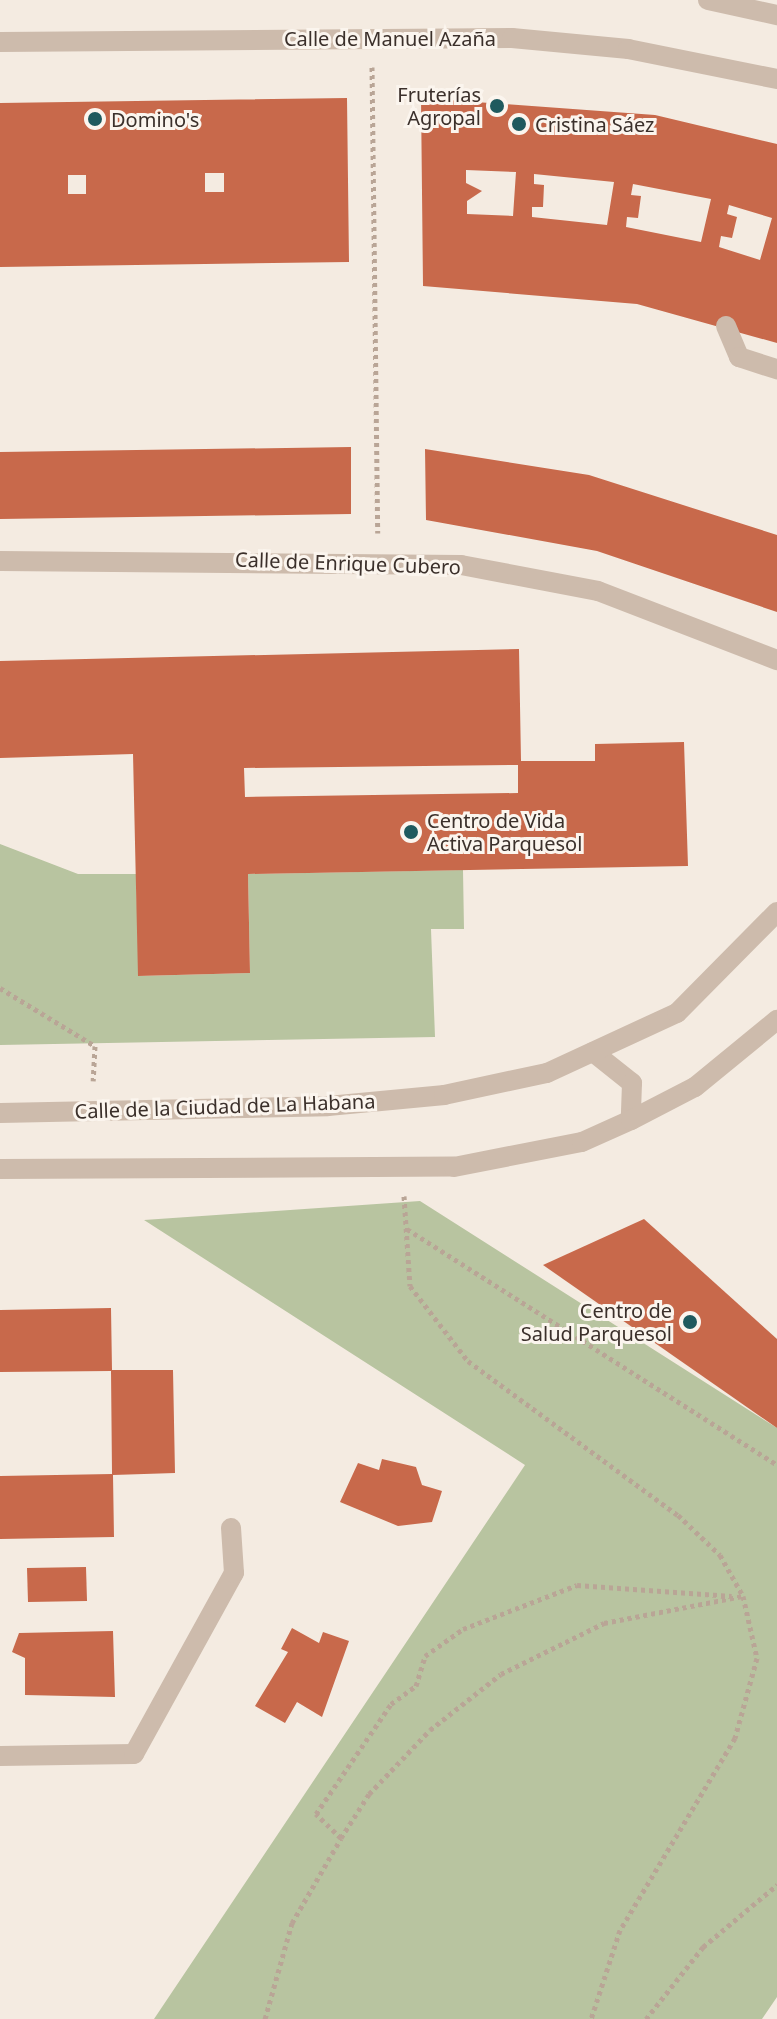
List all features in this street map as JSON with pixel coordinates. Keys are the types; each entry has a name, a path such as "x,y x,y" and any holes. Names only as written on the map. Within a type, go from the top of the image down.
{"street":[{"path":"708,0 777,15"},
{"name":"Calle de Manuel Azaña","path":"0,42 371,36 628,49 777,79"},
{"path":"726,326 739,357 777,369"},
{"name":"Calle de Enrique Cubero","path":"0,561 378,561 461,565 598,591 777,660"},
{"name":"Calle de la Ciudad de La Habana","path":"0,1113 328,1106 444,1095 547,1073 677,1013 777,912"},
{"path":"0,1169 454,1167 582,1142 631,1120 695,1087 777,1020"},
{"path":"593,1052 632,1083 631,1120"},
{"path":"0,1756 134,1754 234,1573 231,1528"}],"path":[{"path":"371,36 378,561"},
{"path":"0,988 95,1046"},
{"path":"591,2019 620,1930 735,1738 757,1658 743,1596 720,1555 678,1515 468,1361 410,1286 406,1229 777,1465"},
{"path":"341,1838 316,1814 391,1704 416,1686 425,1656 463,1629 577,1585 743,1596"},
{"path":"265,2019 292,1923 369,1794 430,1730 501,1674 604,1623 743,1596"},
{"path":"646,2019 703,1947 777,1885"}],"green space":[{"path":"0,844 78,874 136,874 139,976 250,973 248,874 463,870 464,929 431,929 435,1037 0,1045"},
{"path":"420,1201 777,1428 777,1997 762,2019 154,2019 525,1465 144,1220"}],"building":[{"path":"347,98 349,262 0,267 0,103","holes":["205,173 224,173 224,192 205,192","68,175 86,175 86,194 68,194"]},
{"path":"421,98 655,115 777,144 777,343 637,304 423,286","holes":["466,170 516,172 513,216 467,214 467,201 482,191 466,183","534,174 614,182 607,225 532,217 532,207 543,207 544,185 534,184","633,184 711,199 701,242 626,227 627,217 638,218 641,196 631,195","729,205 772,218 760,260 719,247 721,236 732,238 737,217 727,214"]},
{"path":"351,447 351,514 0,519 0,452"},
{"path":"425,449 589,475 777,535 777,612 597,551 426,520"},
{"name":"Centro de Vida Activa Parquesol","path":"519,649 521,761 595,761 595,744 684,742 688,866 248,874 250,973 138,976 133,754 0,758 0,661","holes":["518,765 518,793 245,797 244,768"]},
{"name":"Centro de Salud Parquesol","path":"644,1219 777,1339 777,1428 543,1265"},
{"path":"111,1308 112,1370 173,1370 175,1473 113,1475 114,1537 0,1539 0,1476 112,1474 111,1371 0,1372 0,1310"},
{"path":"382,1459 416,1467 422,1485 442,1491 432,1522 398,1526 340,1502 358,1463 379,1470"},
{"path":"86,1567 87,1601 28,1602 27,1568"},
{"path":"292,1628 319,1643 323,1632 349,1641 322,1717 297,1702 285,1723 255,1706 288,1652 281,1649"},
{"path":"113,1631 115,1697 25,1695 25,1658 12,1652 19,1633"}],"place":[{"name":"Fruterías Agropal","path":"497,106"},
{"name":"Domino's","path":"95,119"},
{"name":"Cristina Sáez","path":"519,124"},
{"name":"Centro de Vida Activa Parquesol","path":"411,832"},
{"name":"Centro de Salud Parquesol","path":"690,1322"}]}
